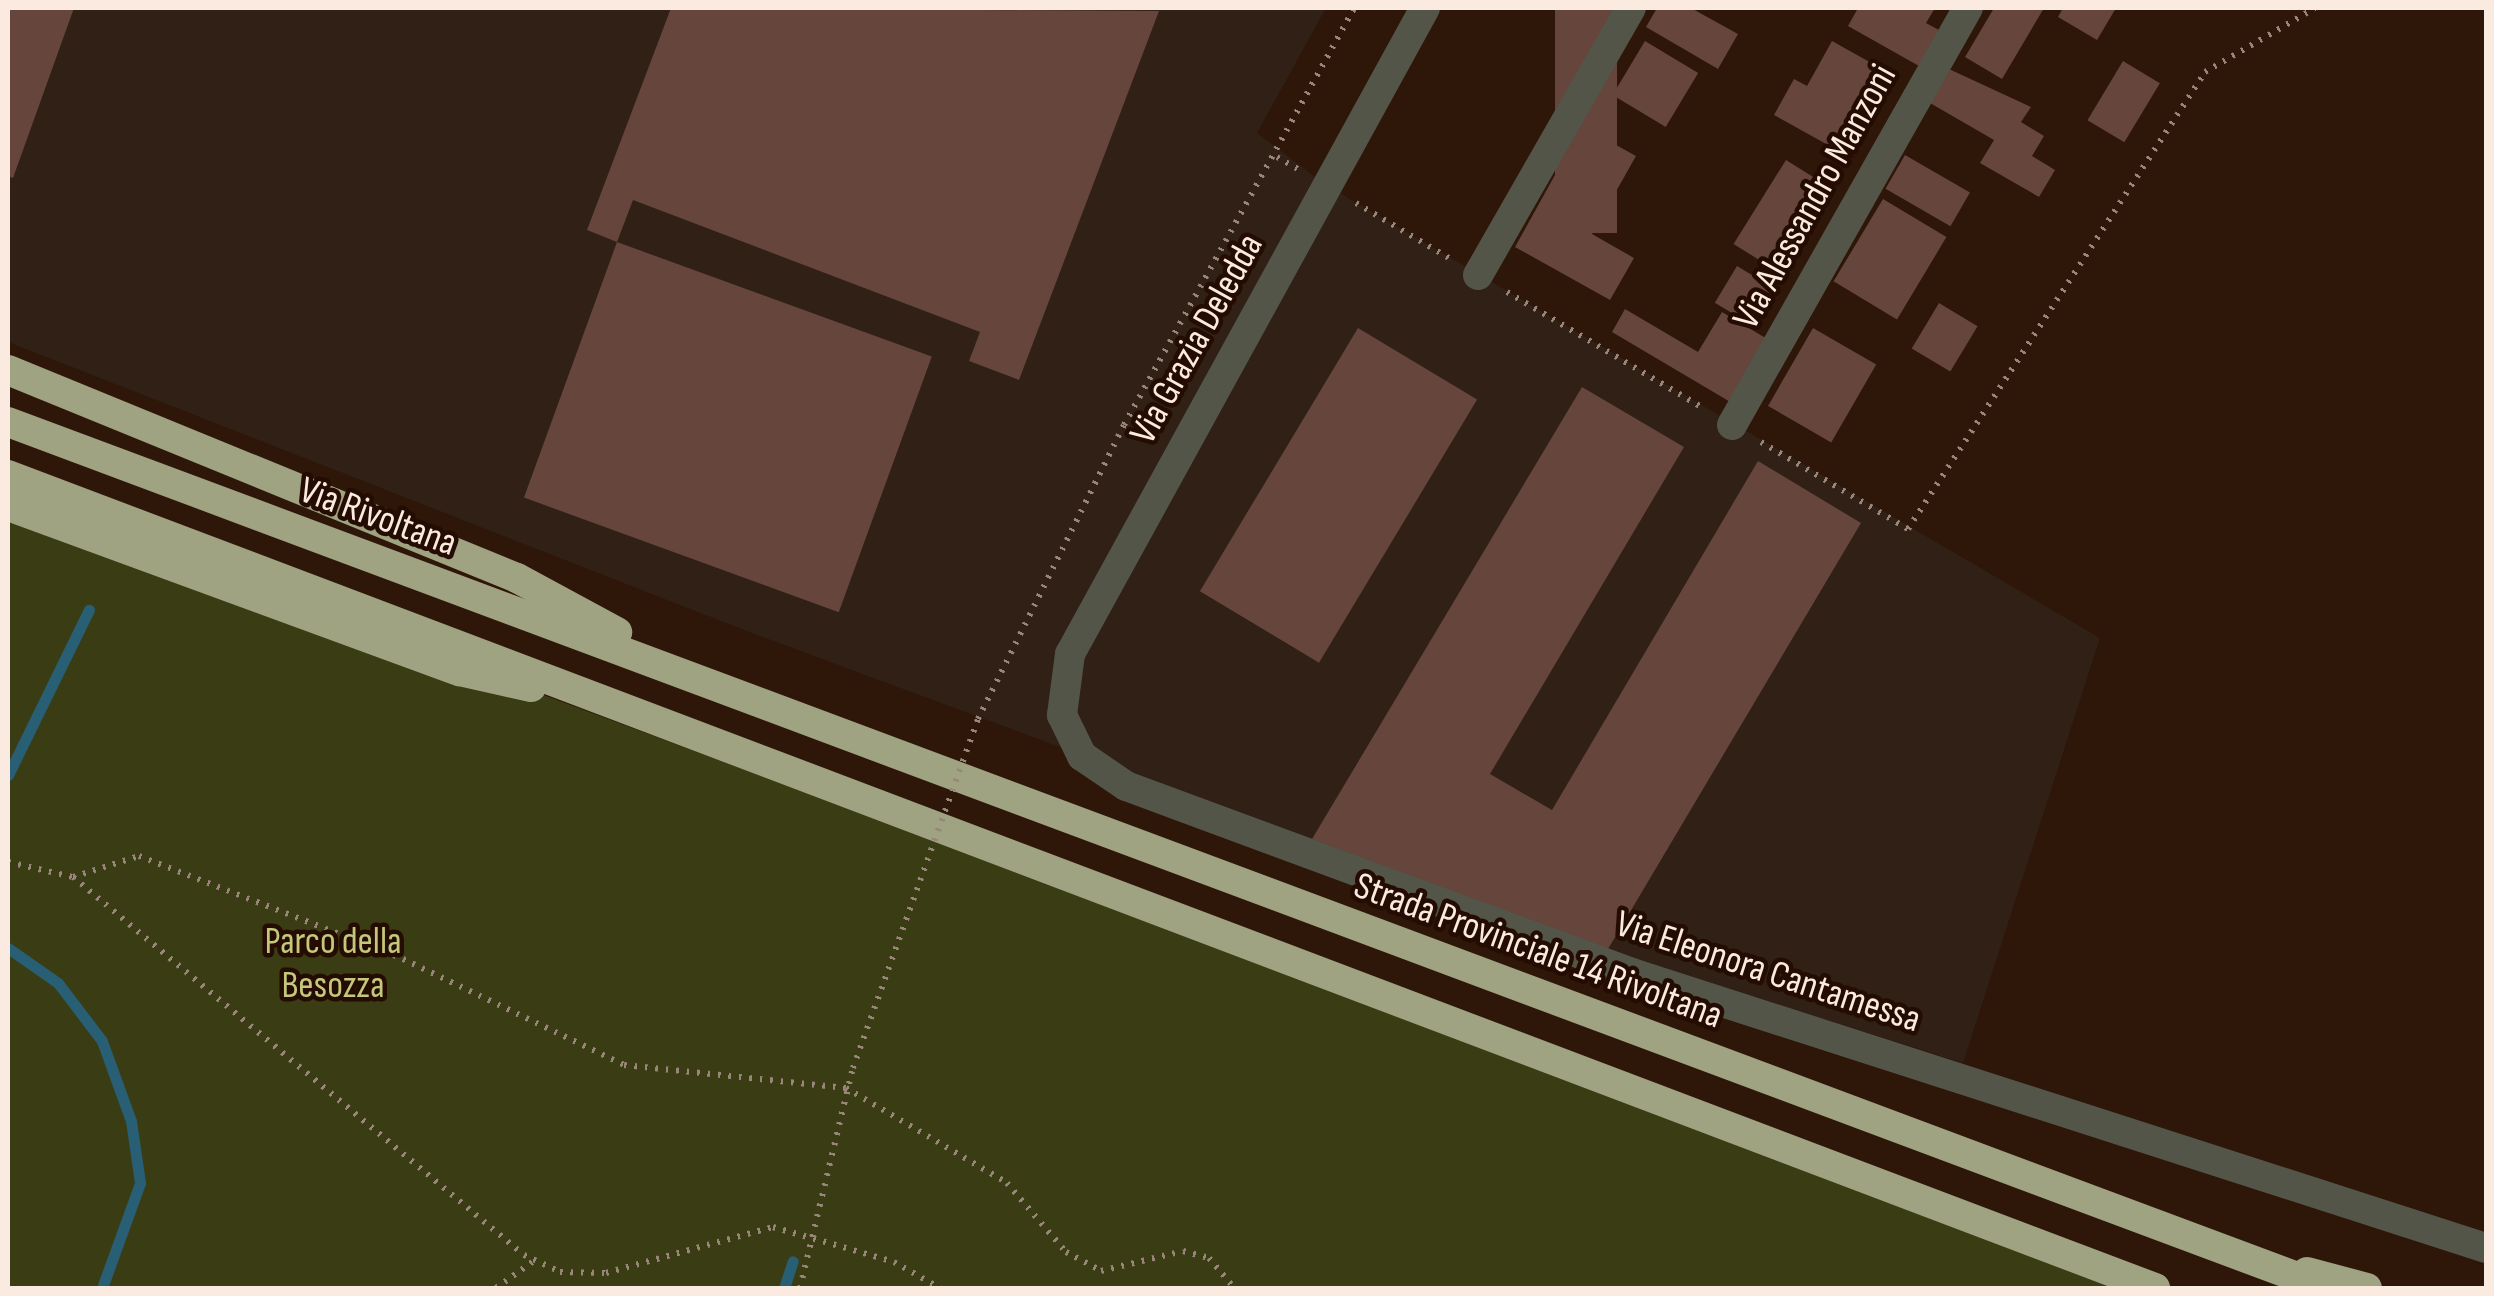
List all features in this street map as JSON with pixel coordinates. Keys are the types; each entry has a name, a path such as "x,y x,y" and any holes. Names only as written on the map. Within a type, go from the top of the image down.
{"highway":[{"path":"8,370 517,578 721,688"},
{"name":"Via Rivoltana","path":"8,422 721,688"},
{"path":"8,475 641,711 2155,1288"},
{"path":"8,506 460,671 641,711"},
{"name":"Strada Provinciale 14 Rivoltana","path":"721,688 2327,1288"},
{"path":"2210,1244 2366,1288"}],"street":[{"name":"Via Grazia Deledda","path":"1062,715 1070,654 1425,8"},
{"path":"1479,276 1631,8"},
{"name":"Via Alessandro Manzoni","path":"1735,427 1968,8"},
{"name":"Via Eleonora Cantamessa","path":"1062,715 1082,756 1126,786 1632,973 2486,1248"}],"path":[{"path":"800,1288 817,1236 846,1088 978,719 1124,425 1354,8"},
{"path":"1326,185 1908,530 2204,72 2315,8"},
{"path":"73,876 139,856 403,959 624,1065 846,1088 1006,1183 1066,1252 1102,1271 1183,1251 1209,1258 1234,1288"},
{"path":"8,862 73,876 535,1260 560,1272 606,1273 772,1227 817,1236 940,1288"},
{"path":"496,1288 535,1260"}],"shaded area":[{"path":"8,8 1326,8 1257,133 1326,185 2100,638 1963,1063 1627,957 749,632 8,342"}],"green space":[{"name":"Parco della Besozza","path":"8,496 2139,1288 8,1288"}],"building":[{"path":"8,8 74,8 13,178 8,176"},
{"path":"671,8 1159,11 1019,380 969,361 980,332 633,200 617,242 587,230"},
{"path":"1555,8 1617,8 1617,233 1555,233"},
{"path":"1657,8 1691,8 1738,34 1718,69 1646,27"},
{"path":"1858,8 1935,8 1926,23 1939,30 1919,66 1848,26"},
{"path":"1994,8 2044,8 2002,79 1965,57"},
{"path":"2063,8 2116,8 2097,40 2058,17"},
{"path":"1645,41 1698,73 1666,127 1613,95"},
{"path":"1832,41 1891,74 1846,155 1774,115 1794,79 1807,86"},
{"path":"2123,61 2160,83 2124,142 2087,120"},
{"path":"1949,69 2031,107 2021,122 2044,136 2032,156 2055,170 2039,197 1980,163 1994,140 1930,103"},
{"path":"1598,135 1636,156 1592,234 1634,258 1610,300 1515,247 1575,139 1590,148"},
{"path":"1905,155 1970,192 1950,226 1886,189"},
{"path":"1786,160 1829,187 1777,271 1734,244"},
{"path":"1883,199 1946,237 1897,319 1834,281"},
{"path":"617,242 932,357 839,612 524,498"},
{"path":"1737,266 1776,289 1753,326 1715,303"},
{"path":"1939,303 1978,326 1950,372 1912,348"},
{"path":"1625,309 1698,352 1722,312 1769,340 1732,403 1612,332"},
{"path":"1358,328 1477,400 1319,663 1200,591"},
{"path":"1813,328 1876,364 1831,442 1768,406"},
{"path":"1582,387 1684,447 1490,774 1552,810 1758,461 1861,523 1608,949 1312,839"}],"waterway":[{"path":"8,775 89,610"},
{"path":"8,948 58,983 102,1041 131,1121 140,1183 102,1288"},
{"path":"784,1288 793,1261"}]}
